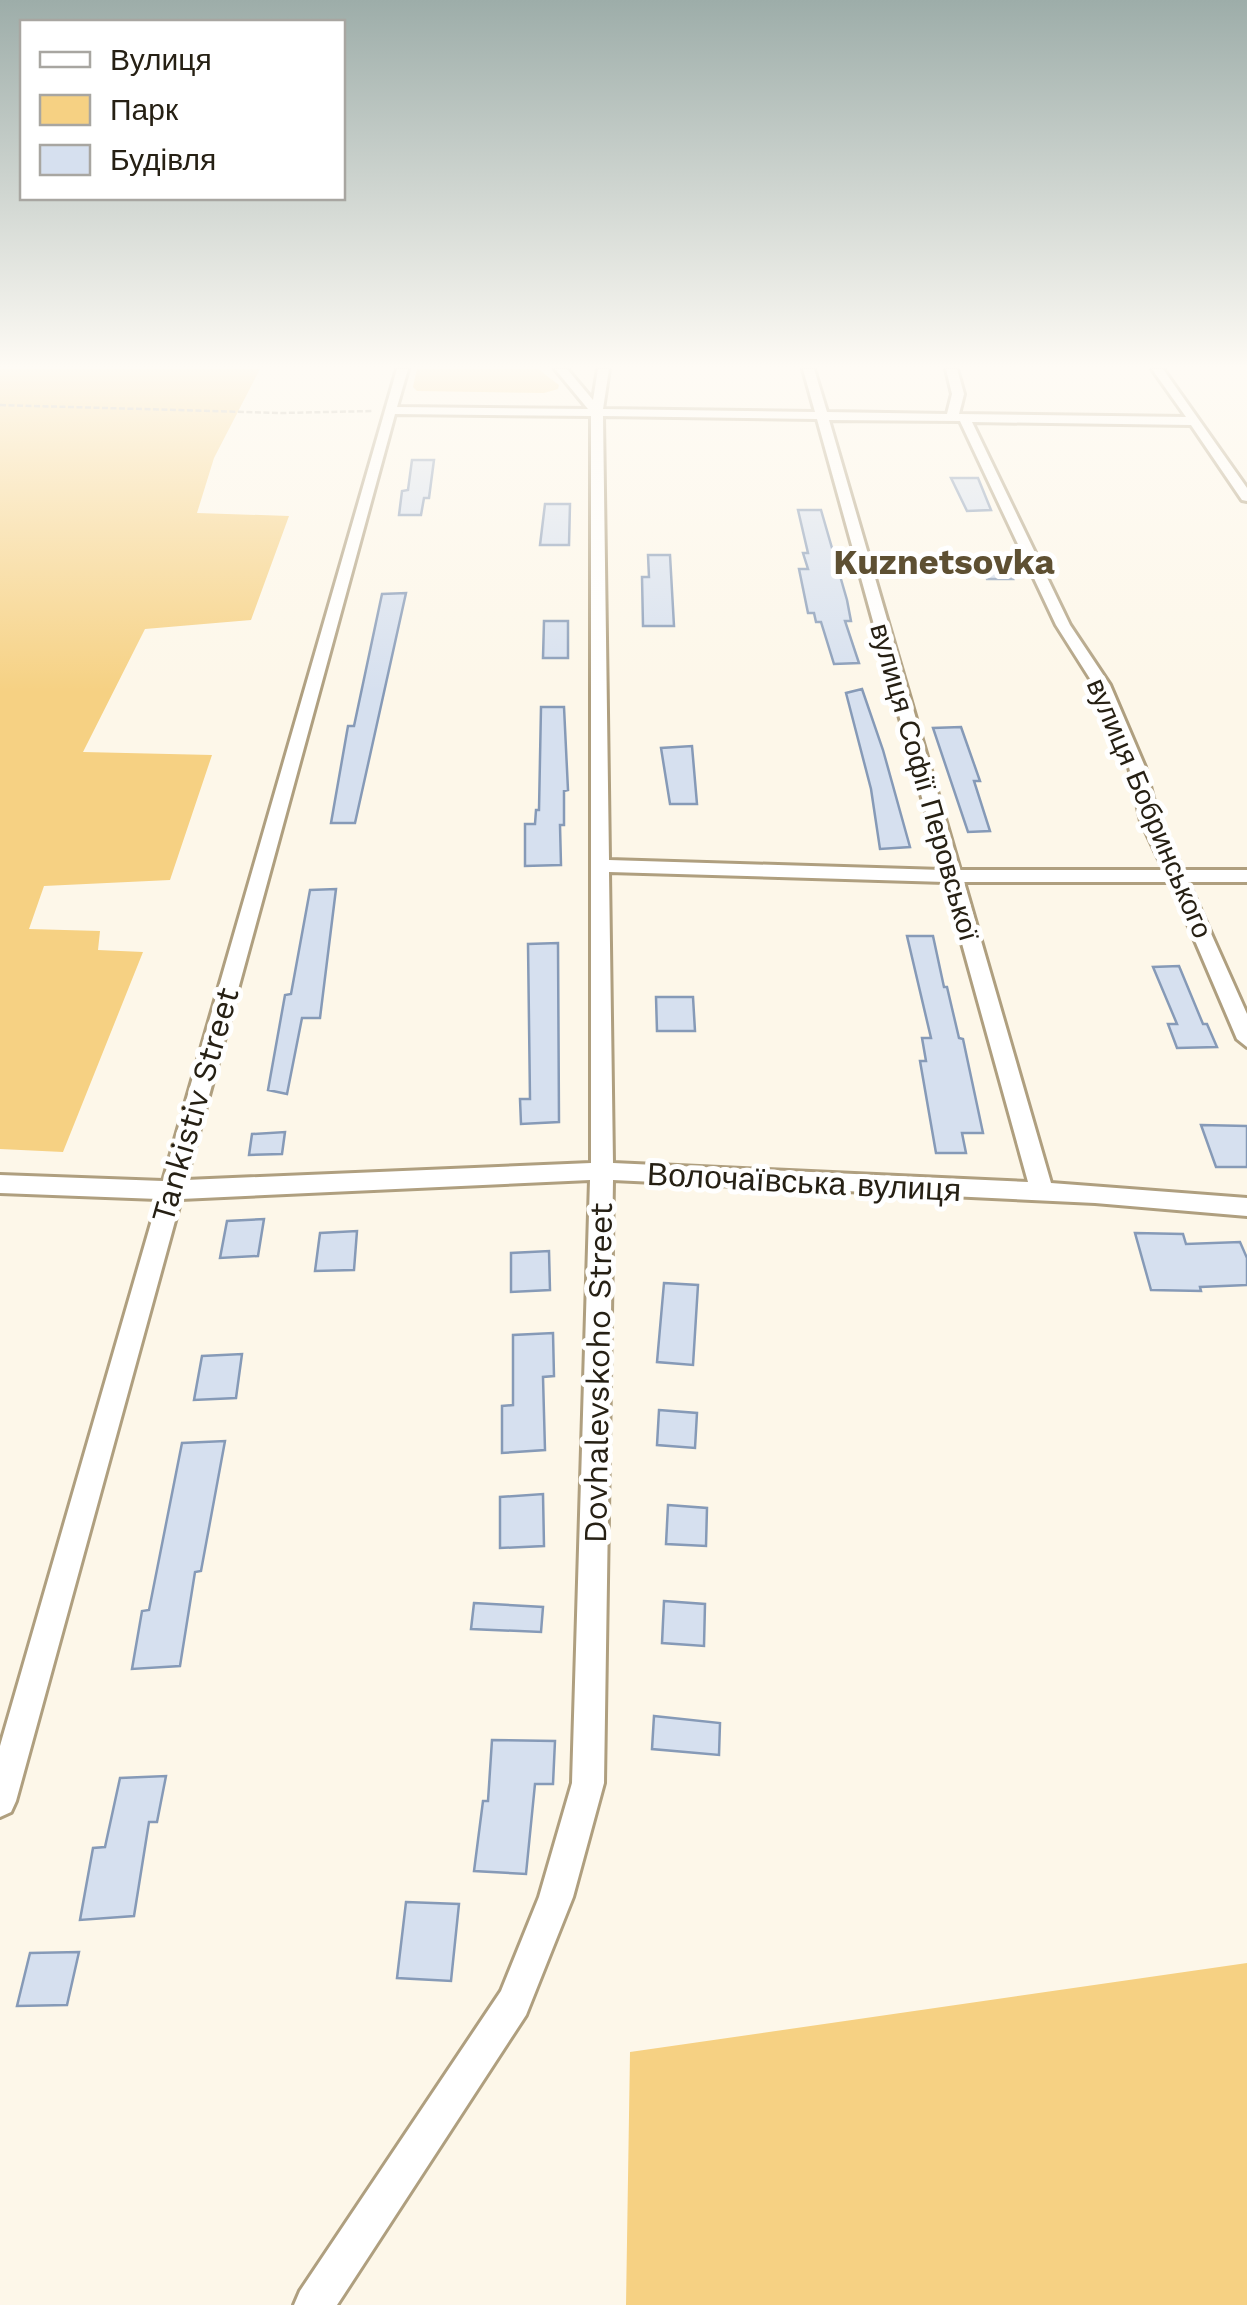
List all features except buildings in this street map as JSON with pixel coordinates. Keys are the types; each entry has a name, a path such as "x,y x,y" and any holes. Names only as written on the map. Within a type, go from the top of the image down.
{"street":[{"name":"Tankistiv Street","path":"0,1800 373,477"},
{"name":"Dovhalevskoho Street","path":"314,2305 514,2003 556,1897 588,1783 602,1171 597,477"},
{"name":"вулиця Софії Перовської","path":"838,477 1043,1194"},
{"name":"вулиця Бобринського","path":"987,477 1063,625 1102,685 1137,767 1150,821 1247,1039"},
{"path":"1232,477 1247,497"},
{"path":"600,866 952,876 1247,876"},
{"name":"Волочаївська вулиця","path":"0,1184 171,1190 602,1171 1095,1194 1247,1207"}],"green space":[{"path":"0,477 208,477 197,513 289,516 251,620 145,629 83,752 212,755 170,880 44,886 29,929 100,931 98,950 143,952 63,1152 0,1149"},
{"path":"1247,1963 1247,2305 626,2305 630,2052"}],"district":[{"name":"Kuznetsovka","path":"944,562"}]}
